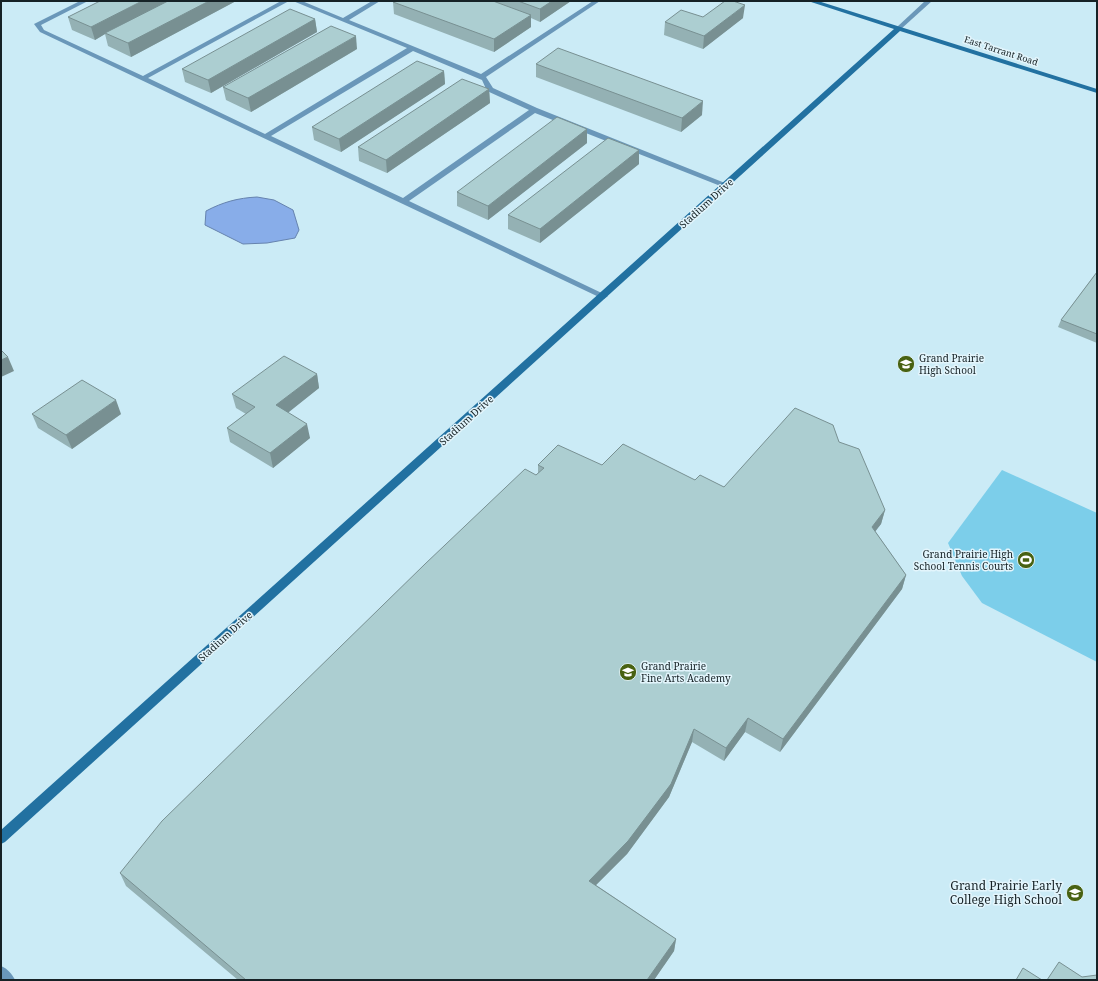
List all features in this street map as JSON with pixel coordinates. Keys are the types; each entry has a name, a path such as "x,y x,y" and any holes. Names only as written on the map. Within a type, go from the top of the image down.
{"street":[{"path":"85,1 37,24 42,31 604,296"},
{"path":"144,78 286,1"},
{"path":"296,1 467,70 485,79 490,89 534,110 726,185"},
{"path":"344,20 377,1"},
{"path":"481,77 597,1"},
{"name":"East Tarrant Road","path":"811,1 1097,91"},
{"name":"Stadium Drive","path":"1,838 604,296 928,1"},
{"path":"265,137 412,48"},
{"path":"404,201 534,110"},
{"path":"1,973 8,980"}],"shaded area":[{"path":"257,197 274,200 293,210 299,230 295,238 267,243 243,244 205,225 206,211 231,201"},
{"name":"Grand Prairie High School Tennis Courts","path":"1002,470 1097,513 1097,662 982,603 962,576 948,543"}],"building":[{"path":"100,1 142,1 91,27 68,17"},
{"path":"168,1 209,1 128,43 105,33"},
{"path":"493,1 531,15 494,39 393,2"},
{"path":"518,1 552,1 540,9"},
{"path":"725,1 733,1 745,5 704,36 665,22 681,10 703,17"},
{"path":"290,9 315,19 208,80 182,69"},
{"path":"331,26 356,36 248,98 223,87"},
{"path":"558,48 703,101 682,118 536,64"},
{"path":"417,61 444,71 339,139 312,127"},
{"path":"462,79 489,89 386,160 358,147"},
{"path":"557,117 587,129 488,206 457,192"},
{"path":"608,138 639,150 540,229 508,215"},
{"path":"1097,272 1097,334 1061,320"},
{"path":"1,350 8,357 1,360"},
{"path":"284,356 317,374 276,405 307,424 270,453 227,428 255,407 232,394"},
{"path":"82,380 116,400 66,435 32,414"},
{"path":"795,408 833,425 839,442 859,449 885,510 872,527 906,575 783,739 748,718 726,748 694,729 671,784 628,841 589,881 676,939 647,980 246,980 120,873 162,821 425,564 525,469 536,475 544,468 538,465 558,445 602,465 623,444 695,480 700,475 724,487"},
{"path":"1059,962 1082,977 1097,975 1097,980 1047,980"},
{"path":"1023,968 1042,980 1016,980"}],"place":[{"name":"Grand Prairie High School","path":"906,364"},
{"name":"Grand Prairie High School Tennis Courts","path":"1026,560"},
{"name":"Grand Prairie Fine Arts Academy","path":"628,672"},
{"name":"Grand Prairie Early College High School","path":"1075,893"}]}
